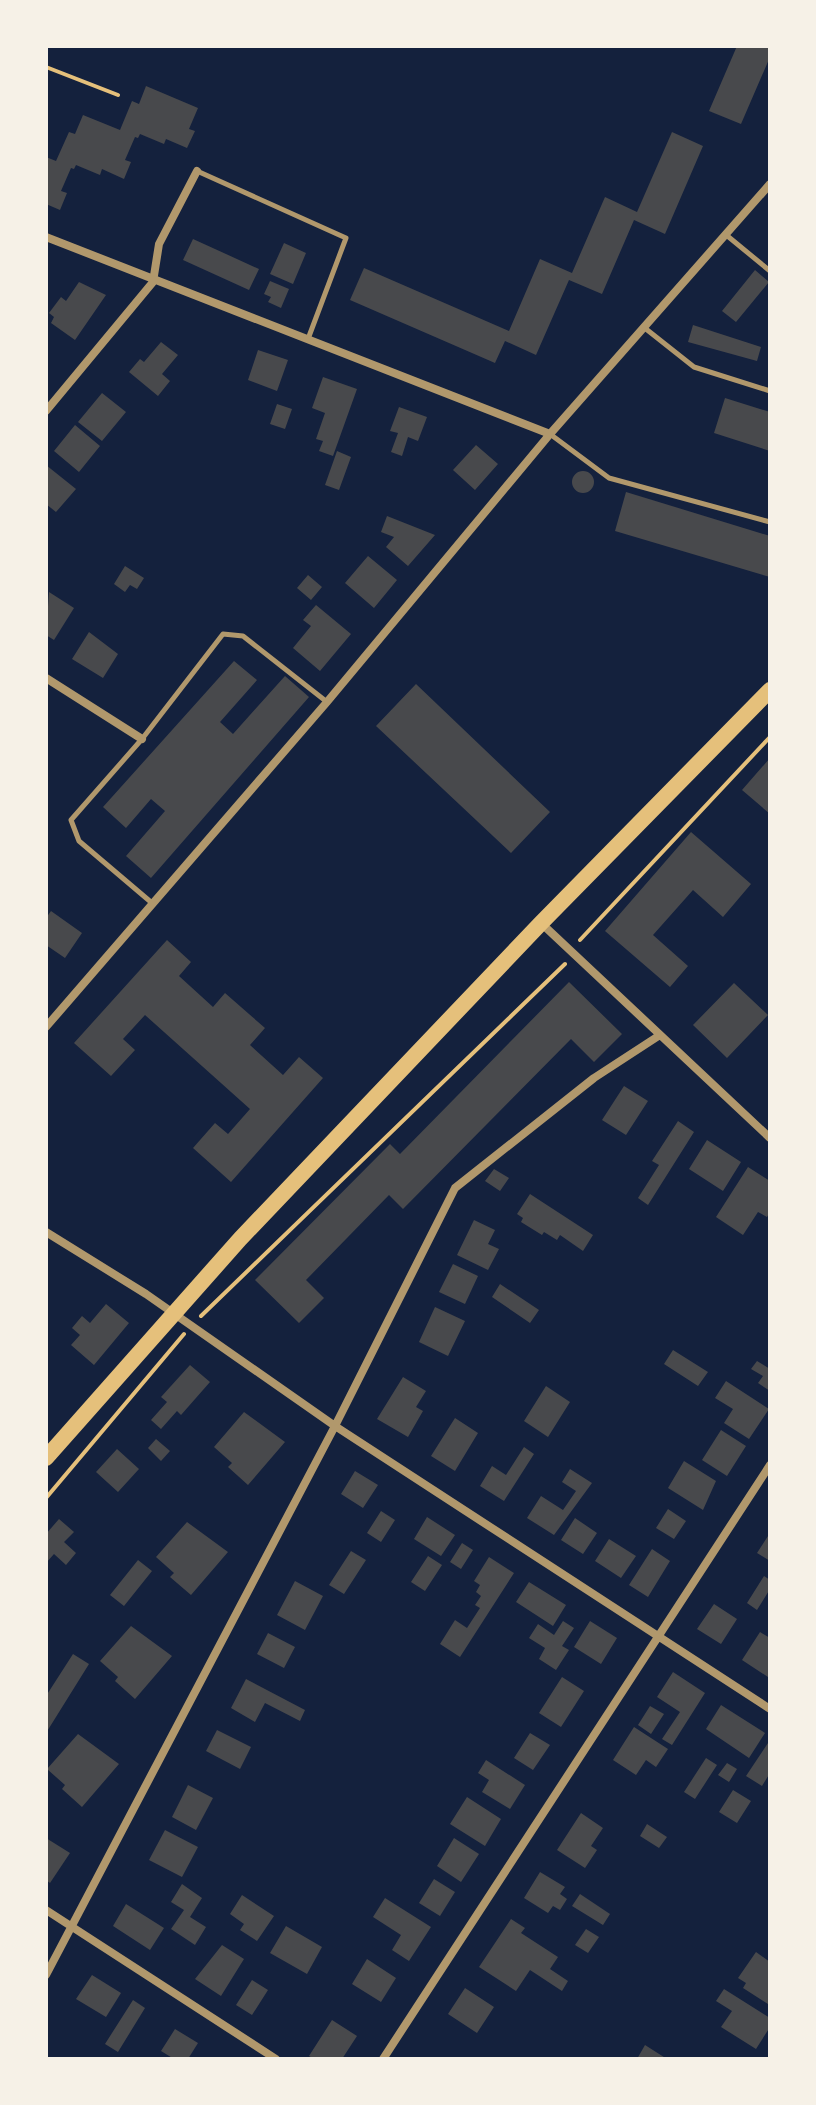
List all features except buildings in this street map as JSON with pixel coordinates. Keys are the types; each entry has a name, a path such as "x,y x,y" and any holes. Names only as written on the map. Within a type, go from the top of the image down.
{"main road":[{"path":"46,1458 172,1313 541,923 770,690"}],"street":[{"path":"46,411 153,282 159,244 197,171"},
{"path":"46,1027 327,702 550,434 646,329 770,184"},
{"path":"46,237 153,282 550,434"},
{"path":"46,678 142,739"},
{"path":"541,923 770,1138"},
{"path":"46,1975 335,1426 455,1188 594,1078 660,1035"},
{"path":"46,1232 172,1313 335,1426 770,1709"},
{"path":"383,2059 770,1465"},
{"path":"46,1910 276,2059"}],"lane":[{"path":"197,171 346,238 308,340"},
{"path":"725,234 770,271"},
{"path":"646,329 694,367 770,391"},
{"path":"550,434 609,478 770,522"},
{"path":"152,903 79,841 71,820 142,739 223,634 243,636 327,702"}],"path":[{"path":"46,67 118,95"},
{"path":"46,1498 191,1326 565,965 570,951 770,737"}]}
